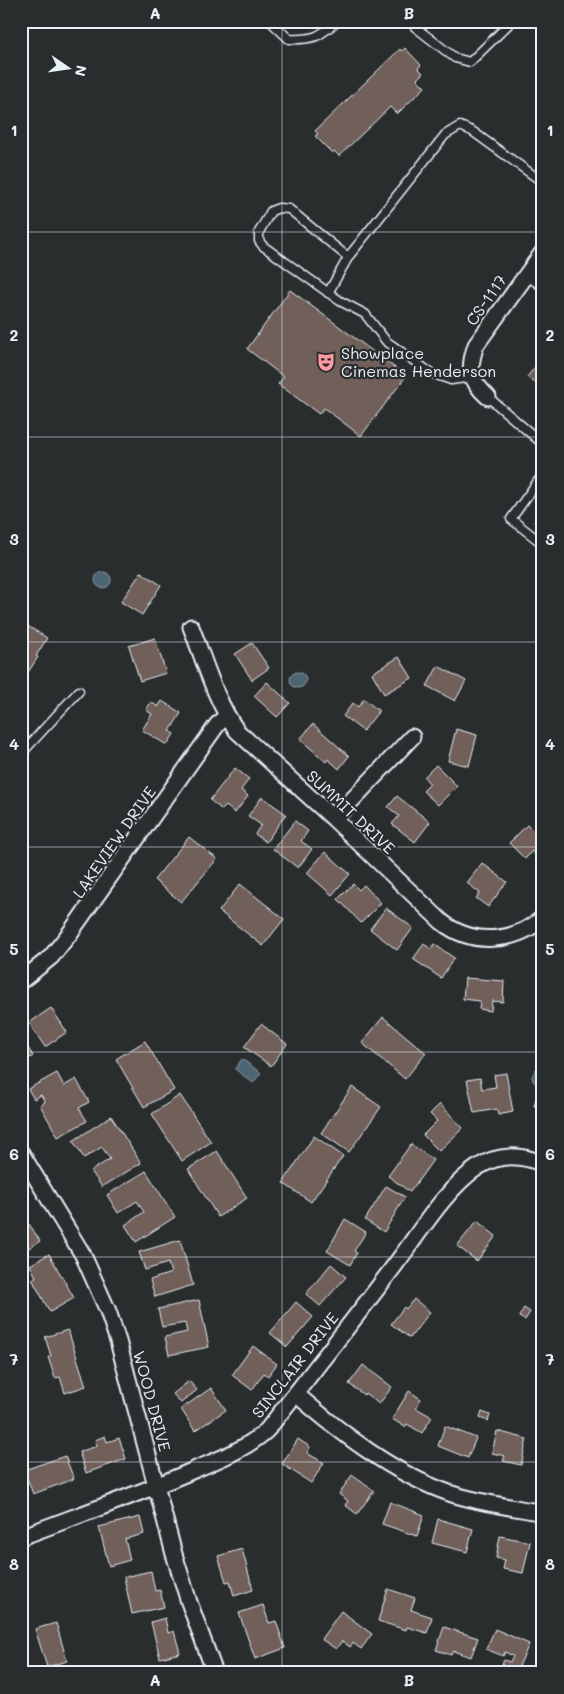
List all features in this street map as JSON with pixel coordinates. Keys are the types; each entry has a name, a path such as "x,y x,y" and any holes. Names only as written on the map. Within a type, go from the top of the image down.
{"street":[{"name":"CS-1117","path":"472,377 470,368 476,345 543,252"},
{"path":"472,377 479,390 488,397"},
{"name":"SUMMIT DRIVE","path":"191,628 226,716 246,739 334,819 442,922 459,933 485,939 500,938 513,934 543,918"},
{"name":"LAKEVIEW DRIVE","path":"21,982 51,957 70,934 217,724 226,716"},
{"path":"334,819 412,737"},
{"name":"WOOD DRIVE","path":"21,1153 69,1229 97,1283 118,1341 186,1592 215,1673"},
{"name":"SINCLAIR DRIVE","path":"21,1537 157,1486 249,1445 267,1430 296,1394 456,1186 479,1166 492,1160 520,1156 543,1164"},
{"path":"296,1394 364,1447 394,1467 420,1481 479,1501 543,1513"}],"lane":[{"path":"270,21 289,39 307,40 323,34 337,21"},
{"path":"414,21 415,27 455,58 470,62 512,21"},
{"path":"328,293 349,256 446,135 460,126 472,131 537,178 543,179"},
{"path":"349,256 344,254 289,209 279,208 271,211 259,232 259,241 328,293 365,314 386,341 432,373 451,380 472,377"},
{"path":"526,275 543,287"},
{"path":"488,397 543,444"},
{"path":"543,474 511,519 543,544"},
{"path":"21,754 79,691"}],"water":[{"path":"103,572 109,574 111,580 109,586 103,588 97,586 95,580 97,574"},
{"path":"298,672 304,674 306,680 304,686 298,688 292,686 290,680 292,674"},
{"path":"242,1059 261,1073 253,1083 235,1069"},
{"path":"543,1068 543,1086 537,1085 533,1081 532,1076 536,1069"}],"building":[{"path":"405,48 421,65 418,68 423,73 417,79 425,87 397,114 390,107 339,156 334,151 332,153 315,136 318,134 315,131 400,49 402,51"},
{"name":"Showplace Cinemas Henderson","path":"290,290 406,376 361,436 324,408 319,414 278,384 284,377 247,349"},
{"path":"543,357 543,389 527,377"},
{"path":"543,510 543,529 534,522"},
{"path":"141,572 161,585 142,615 121,602"},
{"path":"26,625 47,638 36,656 38,657 21,683 21,632"},
{"path":"155,638 166,673 140,681 129,646"},
{"path":"252,643 269,668 252,680 235,654"},
{"path":"399,657 412,678 384,694 372,673"},
{"path":"438,666 466,681 455,701 427,686"},
{"path":"267,682 290,703 277,717 254,696"},
{"path":"364,699 379,711 363,731 343,716 353,703 358,707"},
{"path":"162,701 181,713 170,731 174,734 167,745 142,730 152,714 146,710 151,702 158,707"},
{"path":"313,724 349,756 339,769 328,759 326,762 300,739"},
{"path":"456,729 477,735 469,766 448,761"},
{"path":"436,765 457,786 438,805 423,791 430,784 424,777"},
{"path":"235,768 249,779 241,790 248,796 235,813 226,806 222,810 210,800"},
{"path":"397,796 430,822 415,842 392,824 399,816 388,807"},
{"path":"262,797 286,814 266,842 255,834 261,825 248,816"},
{"path":"295,821 308,831 301,841 312,849 298,868 273,849"},
{"path":"527,825 543,840 543,850 536,856 532,851 525,859 509,843"},
{"path":"189,837 217,859 181,902 154,880"},
{"path":"325,852 350,874 332,895 307,873"},
{"path":"482,863 507,882 488,907 476,898 480,893 467,883"},
{"path":"240,884 284,919 263,946 219,911"},
{"path":"353,884 359,890 364,885 381,903 361,923 338,899"},
{"path":"386,908 413,928 397,950 370,929"},
{"path":"424,944 431,949 434,944 454,958 441,978 413,959"},
{"path":"465,978 504,981 503,1002 492,1001 491,1011 479,1009 480,1001 463,999"},
{"path":"51,1008 67,1032 45,1047 29,1023"},
{"path":"383,1017 426,1053 405,1079 362,1043"},
{"path":"261,1024 287,1044 271,1066 244,1047"},
{"path":"21,1036 33,1056 21,1063"},
{"path":"145,1041 174,1090 144,1107 116,1059"},
{"path":"57,1073 64,1086 76,1079 89,1102 79,1108 87,1121 58,1137 40,1105 45,1102 41,1095 34,1099 28,1089"},
{"path":"506,1073 513,1112 498,1115 497,1109 474,1113 467,1080 480,1078 482,1089 496,1087 494,1075"},
{"path":"352,1087 381,1107 349,1152 321,1133"},
{"path":"539,1087 543,1088 543,1109 534,1106"},
{"path":"180,1095 211,1142 182,1161 152,1114"},
{"path":"440,1104 463,1128 439,1151 423,1135 437,1121 430,1114"},
{"path":"111,1116 141,1163 102,1187 91,1171 110,1159 102,1147 84,1158 73,1141"},
{"path":"314,1136 343,1156 311,1202 283,1183"},
{"path":"411,1144 433,1160 410,1192 388,1176"},
{"path":"217,1151 247,1198 218,1217 188,1169"},
{"path":"146,1171 175,1217 136,1242 125,1225 144,1212 137,1201 118,1213 107,1195"},
{"path":"386,1186 405,1197 384,1232 365,1220"},
{"path":"345,1219 366,1232 354,1251 357,1253 350,1265 327,1251"},
{"path":"477,1221 496,1236 477,1261 457,1246"},
{"path":"29,1224 40,1241 21,1253 21,1228"},
{"path":"180,1240 193,1285 155,1297 150,1280 171,1273 168,1263 145,1270 139,1252"},
{"path":"49,1254 74,1298 50,1312 32,1279 36,1277 30,1265"},
{"path":"331,1264 346,1277 320,1306 306,1294"},
{"path":"414,1299 430,1312 410,1338 391,1324 404,1307 406,1309"},
{"path":"199,1300 209,1347 169,1355 165,1337 187,1332 185,1323 162,1327 158,1309"},
{"path":"296,1302 313,1317 287,1347 270,1333"},
{"path":"524,1308 530,1312 525,1320 519,1317"},
{"path":"68,1330 86,1386 65,1393 60,1377 55,1378 48,1357 51,1356 45,1337"},
{"path":"253,1346 277,1364 268,1376 264,1373 252,1390 232,1375"},
{"path":"363,1365 392,1387 379,1404 349,1384"},
{"path":"189,1381 197,1390 181,1403 173,1394"},
{"path":"211,1388 226,1410 195,1431 181,1409"},
{"path":"409,1391 421,1399 416,1408 432,1417 422,1433 407,1424 405,1427 392,1419"},
{"path":"482,1412 490,1415 488,1421 480,1418"},
{"path":"445,1426 476,1438 468,1458 438,1446"},
{"path":"497,1431 527,1439 521,1465 503,1461 505,1456 492,1453"},
{"path":"105,1436 107,1442 119,1438 126,1459 86,1473 79,1452 97,1446 95,1440"},
{"path":"298,1439 310,1447 307,1453 324,1463 311,1483 282,1464"},
{"path":"65,1456 74,1479 33,1494 24,1470"},
{"path":"352,1475 374,1491 357,1514 345,1505 348,1501 339,1494"},
{"path":"390,1502 424,1515 417,1536 382,1524"},
{"path":"140,1517 144,1534 125,1539 130,1560 109,1566 99,1527"},
{"path":"438,1519 473,1529 467,1552 432,1543"},
{"path":"500,1536 530,1542 523,1573 503,1569 505,1560 496,1558"},
{"path":"242,1549 253,1590 234,1596 230,1581 226,1582 218,1556"},
{"path":"151,1571 155,1591 160,1590 164,1607 132,1614 124,1577"},
{"path":"388,1589 415,1598 411,1610 432,1617 427,1633 407,1627 406,1630 378,1621"},
{"path":"263,1605 269,1623 276,1621 285,1648 255,1659 239,1613"},
{"path":"341,1611 372,1634 361,1649 353,1643 350,1647 342,1641 336,1649 321,1639"},
{"path":"165,1618 168,1633 174,1631 180,1653 160,1658 151,1622"},
{"path":"56,1623 67,1661 47,1667 35,1629"},
{"path":"444,1627 478,1638 471,1657 453,1651 451,1655 436,1650"},
{"path":"495,1629 529,1644 516,1673 498,1673 504,1660 510,1662 513,1656 505,1652 503,1656 486,1649"},
{"path":"543,1663 543,1673 537,1673"},
{"path":"184,1665 187,1673 164,1673"},
{"path":"75,1669 76,1673 62,1673"}],"place":[{"name":"Showplace Cinemas Henderson","path":"326,362"}]}
